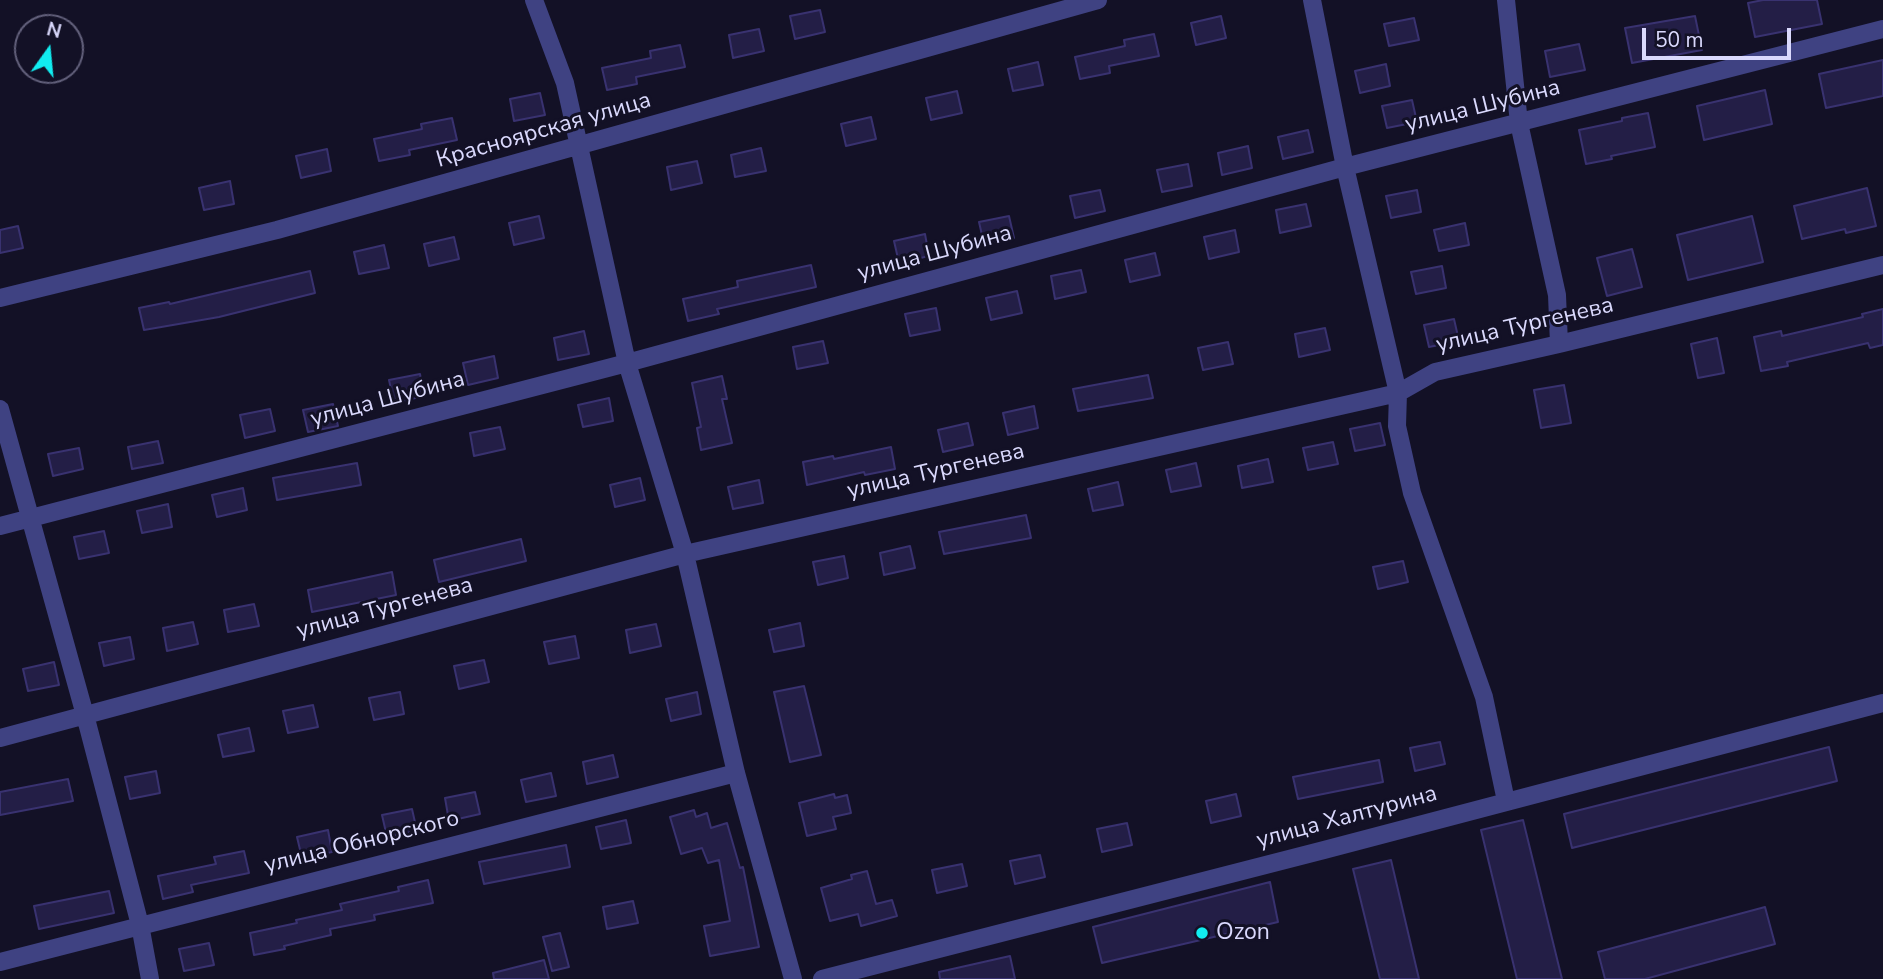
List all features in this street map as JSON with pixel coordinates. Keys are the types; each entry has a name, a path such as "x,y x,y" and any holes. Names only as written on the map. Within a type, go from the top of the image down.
{"street":[{"path":"534,0 565,83 627,363 685,554 736,773 793,979"},
{"name":"Красноярская улица","path":"0,298 277,230 1098,0"},
{"path":"1312,0 1345,167 1398,393 1397,426 1412,493 1484,697 1506,801"},
{"path":"1506,0 1519,123 1558,295 1559,344"},
{"name":"улица Шубина","path":"0,526 627,363 1345,167 1883,29"},
{"name":"улица Тургенева","path":"0,738 685,554 1398,393 1435,372 1883,265"},
{"path":"0,409 85,715 140,925 150,979"},
{"name":"улица Халтурина","path":"822,979 1883,703"},
{"name":"улица Обнорского","path":"0,962 736,773"}],"building":[{"path":"1763,0 1817,0 1822,24 1755,37 1748,3"},
{"path":"820,10 825,32 795,39 790,16"},
{"path":"1221,16 1226,38 1196,45 1191,23"},
{"path":"1695,16 1702,50 1632,63 1625,28"},
{"path":"1414,18 1419,40 1389,46 1384,24"},
{"path":"759,29 764,51 733,58 729,35"},
{"path":"1154,34 1159,56 1109,66 1110,73 1080,79 1075,57 1125,46 1124,40"},
{"path":"1579,44 1585,70 1550,77 1545,51"},
{"path":"680,45 685,67 636,77 637,84 607,90 602,68 651,58 650,51"},
{"path":"1883,60 1883,96 1826,108 1819,74"},
{"path":"1038,62 1043,85 1013,91 1008,69"},
{"path":"1386,64 1390,86 1360,93 1355,71"},
{"path":"1765,90 1772,124 1704,140 1697,106"},
{"path":"957,91 962,113 931,120 926,98"},
{"path":"540,93 545,115 514,121 510,99"},
{"path":"1412,100 1417,122 1387,128 1382,106"},
{"path":"1648,113 1655,147 1586,164 1579,130"},
{"path":"871,117 876,139 846,146 841,124"},
{"path":"452,118 457,140 409,150 410,155 379,161 374,139 422,129 421,124"},
{"path":"1308,130 1313,152 1283,159 1278,137"},
{"path":"1248,146 1252,168 1222,175 1218,153"},
{"path":"761,148 766,171 735,177 731,155"},
{"path":"327,149 331,171 301,178 296,156"},
{"path":"697,161 702,183 671,190 667,167"},
{"path":"1188,164 1192,186 1162,192 1157,170"},
{"path":"230,181 234,204 204,210 199,188"},
{"path":"1867,188 1876,226 1846,233 1845,229 1802,239 1794,206"},
{"path":"1100,190 1105,211 1075,218 1070,196"},
{"path":"1417,190 1421,212 1391,218 1386,196"},
{"path":"1306,204 1311,226 1280,233 1276,210"},
{"path":"539,216 544,238 514,245 509,223"},
{"path":"1009,216 1014,238 984,244 979,222"},
{"path":"1752,216 1763,262 1688,280 1677,235"},
{"path":"1465,223 1469,245 1439,251 1434,230"},
{"path":"18,226 23,248 0,253 0,230"},
{"path":"1235,230 1239,252 1209,259 1204,237"},
{"path":"925,234 929,256 899,263 894,241"},
{"path":"454,237 459,259 429,266 424,244"},
{"path":"384,245 389,268 359,274 354,252"},
{"path":"1632,249 1642,287 1607,296 1597,258"},
{"path":"1155,253 1160,275 1130,282 1125,260"},
{"path":"811,265 816,287 717,309 719,314 688,321 683,299 738,287 737,281"},
{"path":"1442,266 1446,288 1416,294 1411,272"},
{"path":"1081,270 1086,292 1055,299 1051,276"},
{"path":"310,271 315,293 219,317 144,330 139,308 169,302 170,304"},
{"path":"1017,291 1022,313 991,320 986,298"},
{"path":"936,308 940,330 910,336 905,314"},
{"path":"1883,309 1883,345 1870,348 1868,343 1787,362 1788,366 1761,371 1754,337 1781,331 1782,336 1863,317 1862,314"},
{"path":"1454,319 1459,341 1429,347 1424,325"},
{"path":"1325,328 1330,350 1299,357 1295,334"},
{"path":"584,331 589,354 558,360 554,338"},
{"path":"1717,338 1724,373 1698,378 1691,344"},
{"path":"823,341 828,363 797,369 793,347"},
{"path":"1228,342 1233,364 1203,370 1198,348"},
{"path":"494,356 498,378 468,385 463,363"},
{"path":"420,374 424,396 394,403 389,380"},
{"path":"1148,375 1153,398 1078,411 1073,389"},
{"path":"722,376 727,399 722,399 732,443 701,450 697,428 701,427 692,383"},
{"path":"1564,385 1571,423 1541,428 1534,390"},
{"path":"609,398 613,421 583,427 578,405"},
{"path":"333,404 338,426 308,432 303,410"},
{"path":"1034,406 1038,428 1008,435 1003,413"},
{"path":"270,409 275,431 245,438 240,415"},
{"path":"968,423 973,445 943,452 938,430"},
{"path":"1380,423 1385,445 1355,451 1350,429"},
{"path":"500,427 505,449 474,456 470,433"},
{"path":"158,441 163,463 132,469 128,447"},
{"path":"1333,442 1338,464 1308,470 1303,448"},
{"path":"891,447 895,469 865,475 864,472 807,485 803,462 833,456 834,459"},
{"path":"79,448 83,469 53,476 48,454"},
{"path":"1268,459 1273,482 1242,488 1238,466"},
{"path":"357,463 361,485 277,500 273,478"},
{"path":"1196,463 1201,486 1171,492 1166,470"},
{"path":"640,478 645,500 615,507 610,485"},
{"path":"759,480 763,503 733,509 728,487"},
{"path":"1118,482 1123,505 1093,511 1088,489"},
{"path":"243,488 247,510 217,517 212,495"},
{"path":"168,504 172,527 142,533 137,511"},
{"path":"1026,515 1031,538 944,554 939,532"},
{"path":"104,531 109,553 79,559 74,537"},
{"path":"521,539 526,561 439,582 434,560"},
{"path":"910,546 915,568 884,575 880,553"},
{"path":"844,556 848,578 818,585 813,562"},
{"path":"1403,561 1408,582 1378,589 1373,567"},
{"path":"392,572 396,595 312,612 308,590"},
{"path":"254,604 259,626 228,632 224,610"},
{"path":"193,622 198,644 167,651 163,628"},
{"path":"800,623 804,646 774,652 769,630"},
{"path":"656,624 661,646 630,653 626,630"},
{"path":"575,636 579,658 549,664 544,642"},
{"path":"130,637 134,659 104,666 99,643"},
{"path":"484,660 489,682 459,689 454,666"},
{"path":"54,662 59,685 28,691 23,669"},
{"path":"804,686 821,755 790,762 774,692"},
{"path":"400,692 404,714 374,720 369,698"},
{"path":"697,692 701,714 671,721 666,699"},
{"path":"313,705 318,727 288,733 283,711"},
{"path":"249,728 254,751 223,757 218,735"},
{"path":"1440,742 1445,764 1415,771 1410,748"},
{"path":"1829,747 1837,781 1572,848 1564,814"},
{"path":"613,755 618,777 587,784 583,762"},
{"path":"1379,760 1383,782 1298,799 1293,777"},
{"path":"156,771 160,793 130,799 125,777"},
{"path":"551,773 556,796 526,802 521,780"},
{"path":"68,779 73,801 0,815 0,792"},
{"path":"475,792 480,814 449,821 445,798"},
{"path":"834,794 835,798 847,795 851,813 833,817 836,829 807,836 799,803"},
{"path":"1236,794 1241,816 1211,823 1206,801"},
{"path":"412,809 417,831 387,837 382,815"},
{"path":"694,810 696,817 707,813 711,828 727,823 740,868 743,867 759,947 710,956 704,926 730,921 719,860 708,863 702,848 681,854 670,817"},
{"path":"626,820 631,843 601,849 596,827"},
{"path":"1523,820 1562,979 1517,979 1481,830"},
{"path":"1127,823 1132,845 1102,852 1097,829"},
{"path":"328,830 332,852 302,858 297,837"},
{"path":"566,845 570,867 484,884 479,862"},
{"path":"244,851 249,873 191,885 193,892 163,899 158,876 216,864 214,857"},
{"path":"1040,855 1045,877 1015,884 1010,861"},
{"path":"1391,860 1419,979 1380,979 1353,869"},
{"path":"962,864 967,886 937,893 932,870"},
{"path":"867,871 876,904 892,900 897,916 861,926 858,914 830,921 821,888 852,879 851,875"},
{"path":"428,880 433,903 374,915 375,920 330,929 331,935 254,955 250,933 342,910 340,904 399,891 398,887"},
{"path":"1270,882 1278,922 1102,963 1093,927"},
{"path":"109,891 114,913 39,929 34,906"},
{"path":"633,901 638,923 607,929 603,907"},
{"path":"1765,907 1775,944 1645,979 1605,979 1598,952"},
{"path":"560,933 569,967 552,971 543,937"},
{"path":"209,943 214,965 184,971 179,949"},
{"path":"1010,956 1015,979 940,979 939,972"},
{"path":"544,960 549,979 494,979 493,973"}],"place":[{"name":"Ozon","path":"1202,933"}]}
